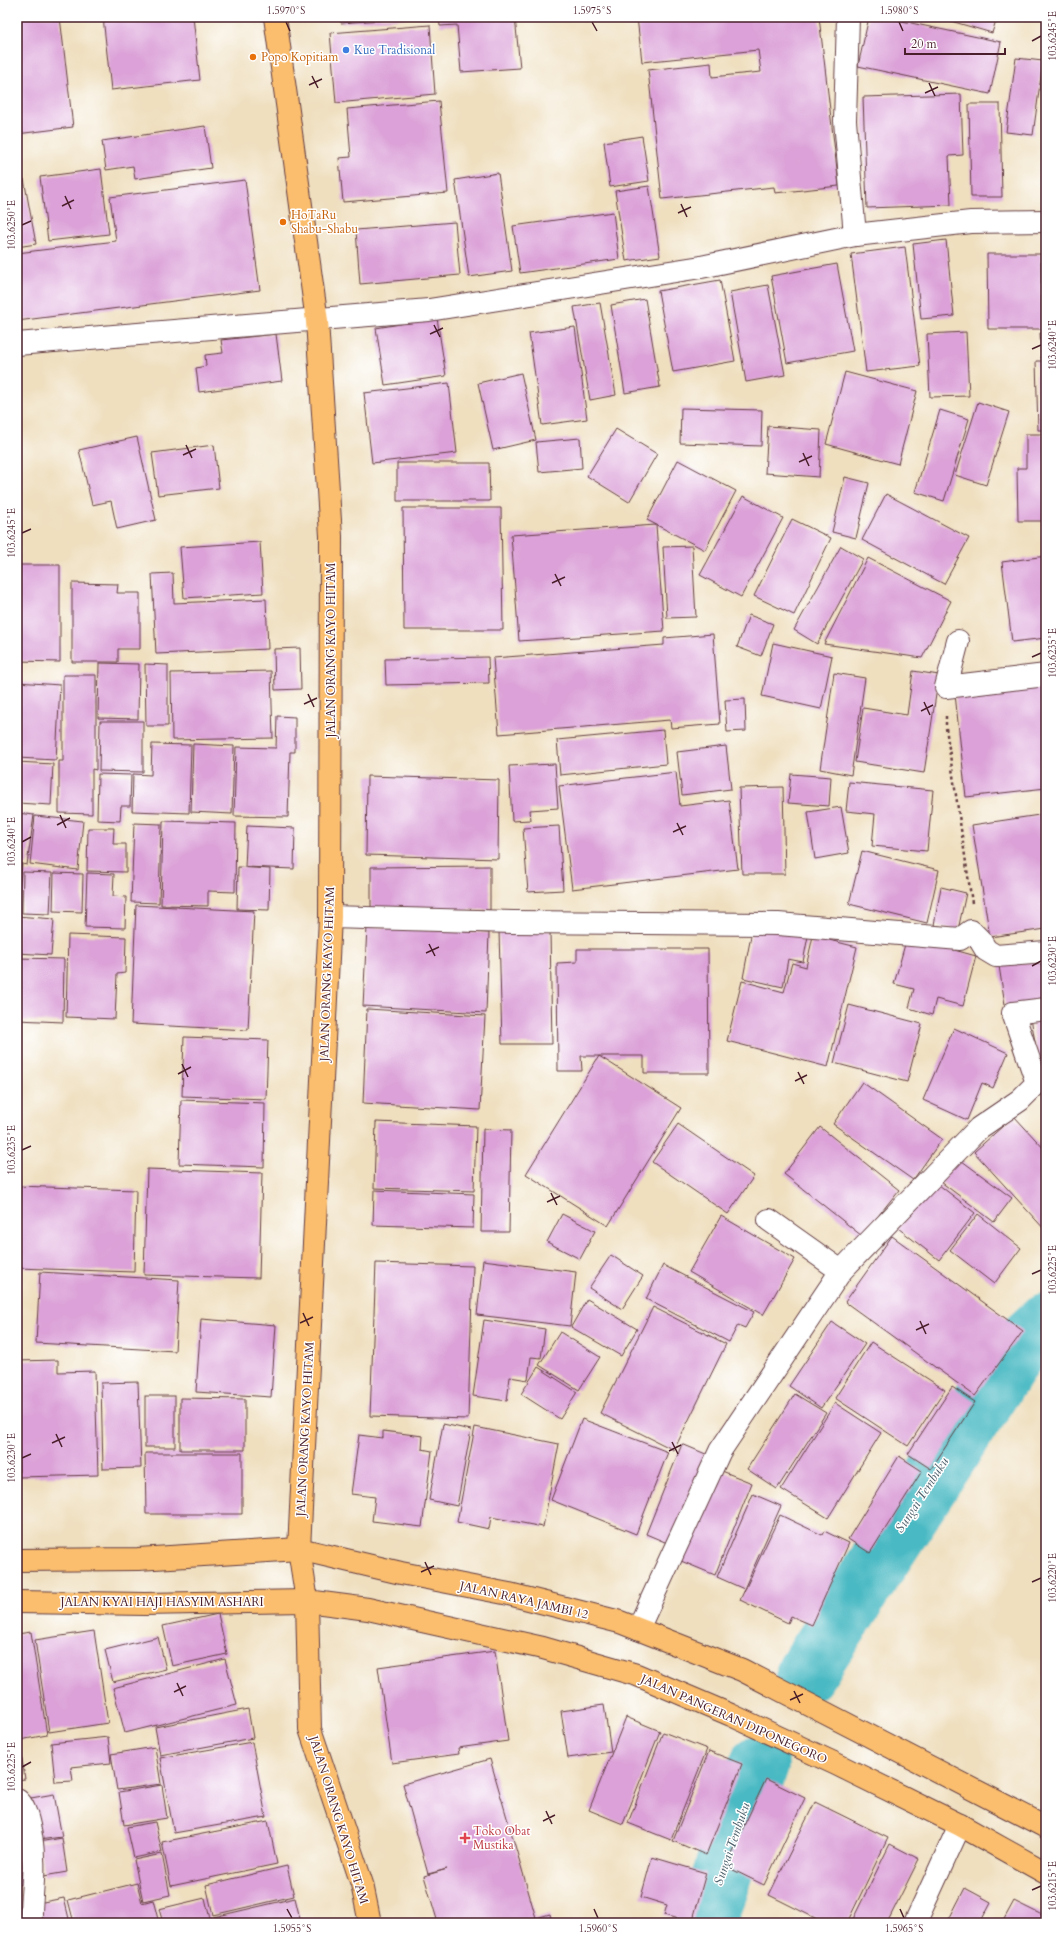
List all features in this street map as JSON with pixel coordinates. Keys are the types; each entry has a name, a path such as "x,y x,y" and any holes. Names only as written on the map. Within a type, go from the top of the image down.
{"main road":[{"name":"JALAN ORANG KAYO HITAM","path":"275,17 316,321 332,536 330,917 299,1550 307,1601 310,1729 362,1884 370,1923"},
{"name":"JALAN RAYA JAMBI 12","path":"17,1560 138,1559 299,1550 400,1573 509,1594 620,1622 742,1670 1046,1827"},
{"name":"JALAN KYAI HAJI HASYIM ASHARI","path":"17,1602 145,1604 307,1601"},
{"name":"JALAN PANGERAN DIPONEGORO","path":"307,1601 368,1609 542,1648 636,1675 731,1715 836,1764 960,1825 1046,1873"}],"street":[{"path":"848,17 845,121 855,235"},
{"path":"17,344 316,321 428,310 564,290 701,267 855,235 971,222 1046,221"},
{"path":"958,641 946,687 1046,675"},
{"path":"330,917 513,922 778,924 960,939 971,931 980,940 986,950 996,956 1046,952"},
{"path":"638,1629 720,1451 841,1271 979,1128 1020,1100 1037,1083 1013,1013 1046,1009"},
{"path":"769,1220 841,1271"},
{"path":"17,1800 26,1810 34,1858 30,1908 31,1923"},
{"path":"915,1923 960,1825"}],"path":[{"path":"946,687 946,728 974,914 971,931"}],"building":[{"path":"17,17 60,17 73,127 17,134"},
{"path":"103,17 193,17 200,80 111,90"},
{"path":"340,17 407,17 407,18 341,23"},
{"path":"439,17 515,17 520,68 461,72 457,25 440,26"},
{"path":"637,17 819,17 839,186 775,193 774,187 662,199 648,70 711,63 712,77 761,72 758,50 642,62"},
{"path":"869,17 883,17 1001,42 990,94 858,66"},
{"path":"937,17 997,17 992,33"},
{"path":"430,25 435,94 336,103 330,33"},
{"path":"1016,58 1043,61 1033,135 1006,132"},
{"path":"961,94 963,155 949,156 951,205 867,208 863,97"},
{"path":"439,101 448,193 343,202 339,158 351,157 347,109"},
{"path":"969,104 1000,104 1002,197 971,197"},
{"path":"205,126 211,168 135,179 133,166 106,170 102,141"},
{"path":"642,136 649,181 610,187 604,142"},
{"path":"101,169 109,234 48,241 40,177"},
{"path":"498,173 512,271 469,277 455,180"},
{"path":"24,179 36,244 17,247 17,180"},
{"path":"245,180 260,290 17,321 17,253 116,241 110,197"},
{"path":"649,186 660,256 626,261 615,191"},
{"path":"613,212 619,259 520,273 513,226"},
{"path":"455,222 460,275 360,284 356,230"},
{"path":"946,240 954,316 921,319 913,244"},
{"path":"905,247 920,366 866,372 851,254"},
{"path":"987,254 1041,254 1042,329 988,329"},
{"path":"837,264 853,351 787,363 771,276"},
{"path":"720,280 735,361 673,372 658,291"},
{"path":"768,285 785,375 746,382 730,292"},
{"path":"645,299 660,387 625,393 611,305"},
{"path":"600,303 616,395 590,400 574,307"},
{"path":"437,318 446,376 385,385 376,328"},
{"path":"575,327 587,419 542,425 529,333"},
{"path":"966,332 969,396 930,397 927,334"},
{"path":"1040,333 1046,333 1046,358 1041,358"},
{"path":"276,334 282,381 199,392 196,368 206,366 205,355 223,353 221,340"},
{"path":"1036,361 1046,361 1046,430 1038,430"},
{"path":"845,372 917,391 898,464 826,444"},
{"path":"521,373 536,440 493,450 478,383"},
{"path":"449,383 457,453 372,463 364,393"},
{"path":"978,402 1009,412 986,485 955,475"},
{"path":"681,408 762,410 761,446 680,443"},
{"path":"940,410 969,419 944,501 915,492"},
{"path":"768,426 821,430 819,477 765,473"},
{"path":"616,429 657,454 629,502 587,476"},
{"path":"1026,434 1046,434 1046,521 1018,521 1017,468 1026,468"},
{"path":"137,437 156,520 117,529 111,501 92,505 79,450"},
{"path":"580,438 582,468 539,472 536,442"},
{"path":"214,445 219,488 158,495 152,453"},
{"path":"678,460 736,491 705,550 647,520"},
{"path":"397,463 489,463 490,501 397,501"},
{"path":"845,477 869,483 856,538 832,532"},
{"path":"886,494 969,538 944,584 862,540"},
{"path":"743,496 783,518 741,597 700,575"},
{"path":"403,508 501,508 503,630 404,630"},
{"path":"792,519 831,538 794,615 754,596"},
{"path":"656,525 664,631 519,641 511,535"},
{"path":"260,542 263,593 184,598 180,547"},
{"path":"692,546 696,617 667,618 663,547"},
{"path":"841,546 863,559 817,644 794,630"},
{"path":"1046,556 1046,638 1012,642 1002,562"},
{"path":"868,558 951,601 922,658 824,644"},
{"path":"17,565 60,565 60,662 17,661"},
{"path":"173,573 174,603 266,599 268,649 156,654 152,574"},
{"path":"72,583 118,584 117,593 140,593 140,649 118,649 118,662 72,662"},
{"path":"749,615 773,624 761,656 737,647"},
{"path":"713,634 720,724 671,728 670,720 499,734 493,658 664,645 664,638"},
{"path":"773,643 832,656 821,709 762,696"},
{"path":"300,648 301,689 275,690 274,649"},
{"path":"488,657 489,683 386,685 385,659"},
{"path":"99,663 139,664 138,719 98,718"},
{"path":"145,664 168,665 168,726 146,726"},
{"path":"271,671 273,738 172,740 171,673"},
{"path":"913,671 939,675 924,773 855,762 863,708 907,715"},
{"path":"834,673 865,678 851,775 820,769"},
{"path":"63,675 96,675 96,770 92,769 92,814 59,813 59,761 63,761"},
{"path":"17,682 60,685 56,760 17,758"},
{"path":"1046,685 1046,788 966,797 955,694"},
{"path":"745,699 746,731 727,732 725,700"},
{"path":"277,716 295,717 295,752 290,752 288,817 234,816 236,747 276,748"},
{"path":"100,721 143,721 143,772 99,771"},
{"path":"663,730 666,764 560,775 557,740"},
{"path":"152,744 191,745 189,813 132,811 133,774 151,775"},
{"path":"193,744 234,746 232,814 191,812"},
{"path":"726,746 731,789 682,795 677,752"},
{"path":"17,762 53,764 51,805 17,803"},
{"path":"555,764 558,808 530,810 531,820 512,821 509,766"},
{"path":"676,772 680,806 729,800 738,869 572,889 559,786"},
{"path":"98,774 131,775 130,806 121,806 120,821 97,820"},
{"path":"791,774 831,777 829,806 788,803"},
{"path":"367,776 499,780 498,859 366,855"},
{"path":"849,782 933,790 927,851 872,846 875,814 846,811"},
{"path":"783,787 785,874 742,874 739,788"},
{"path":"841,807 849,853 815,859 808,812"},
{"path":"17,813 34,815 27,865 17,863"},
{"path":"1046,814 1046,929 990,937 972,825"},
{"path":"35,816 83,821 78,870 30,864"},
{"path":"163,821 236,823 235,892 208,891 208,906 161,905"},
{"path":"134,823 161,824 159,903 131,902"},
{"path":"247,826 295,828 294,869 245,867"},
{"path":"559,826 563,890 528,892 523,828"},
{"path":"88,828 114,828 113,844 126,844 126,872 87,871"},
{"path":"862,851 939,870 927,923 849,904"},
{"path":"17,865 22,865 18,898 17,898"},
{"path":"490,866 490,910 371,910 371,867"},
{"path":"238,867 270,869 269,910 237,909"},
{"path":"23,872 52,873 50,914 22,913"},
{"path":"54,873 83,874 82,912 53,911"},
{"path":"87,873 114,874 113,896 126,897 125,928 85,927"},
{"path":"941,887 966,893 958,930 934,925"},
{"path":"136,905 254,911 248,1030 131,1024"},
{"path":"17,916 54,919 51,955 17,953"},
{"path":"753,925 808,936 803,962 788,959 783,987 743,978"},
{"path":"367,927 489,933 486,1013 363,1006"},
{"path":"499,931 550,931 552,1044 502,1044"},
{"path":"68,935 126,937 125,973 117,974 115,1019 66,1017"},
{"path":"813,936 857,947 828,1067 727,1041 742,981 784,992 792,963 806,967"},
{"path":"907,937 976,956 963,1006 936,999 932,1015 909,1008 914,989 894,984"},
{"path":"577,949 708,949 709,1073 644,1073 644,1056 581,1056 582,1071 558,1071 557,963 577,962"},
{"path":"17,958 64,959 63,1022 17,1020"},
{"path":"1046,959 1046,1005 1006,1011 999,966"},
{"path":"849,1005 922,1024 907,1082 834,1063"},
{"path":"367,1009 485,1016 480,1110 363,1103"},
{"path":"1046,1015 1046,1071 1040,1072 1031,1018"},
{"path":"954,1028 1008,1053 993,1088 982,1083 967,1120 923,1100"},
{"path":"184,1037 268,1040 266,1099 182,1096"},
{"path":"599,1056 681,1108 608,1226 526,1174"},
{"path":"862,1082 942,1139 913,1180 833,1124"},
{"path":"181,1100 265,1103 264,1167 179,1164"},
{"path":"1014,1116 1046,1151 1046,1231 974,1152"},
{"path":"376,1122 476,1126 474,1191 374,1188"},
{"path":"678,1124 754,1176 728,1214 652,1162"},
{"path":"820,1127 899,1190 862,1236 784,1174"},
{"path":"483,1129 511,1130 509,1232 481,1232"},
{"path":"958,1158 1012,1198 994,1222 941,1182"},
{"path":"147,1169 262,1173 259,1278 144,1275"},
{"path":"934,1181 975,1213 939,1260 898,1228"},
{"path":"17,1186 136,1190 134,1272 17,1268"},
{"path":"374,1190 474,1194 473,1228 373,1225"},
{"path":"562,1214 595,1231 580,1259 547,1242"},
{"path":"978,1214 1021,1248 994,1284 950,1250"},
{"path":"721,1216 795,1259 763,1315 689,1272"},
{"path":"892,1236 1023,1331 975,1396 845,1302"},
{"path":"611,1255 643,1276 622,1309 589,1288"},
{"path":"483,1260 576,1272 570,1326 477,1315"},
{"path":"376,1263 473,1266 468,1419 370,1416"},
{"path":"663,1265 754,1312 745,1328 738,1325 729,1342 646,1299"},
{"path":"40,1272 179,1280 175,1351 36,1343"},
{"path":"587,1299 637,1329 621,1356 571,1327"},
{"path":"653,1307 726,1344 674,1450 600,1413"},
{"path":"201,1319 276,1325 271,1397 196,1392"},
{"path":"484,1320 545,1329 541,1358 531,1357 528,1380 510,1377 507,1401 473,1396"},
{"path":"832,1322 865,1344 821,1408 789,1386"},
{"path":"560,1332 600,1357 579,1390 539,1365"},
{"path":"871,1342 945,1390 908,1446 835,1398"},
{"path":"58,1360 58,1372 95,1371 98,1475 19,1477 17,1361"},
{"path":"538,1367 577,1392 560,1419 521,1394"},
{"path":"138,1382 141,1468 103,1469 101,1383"},
{"path":"952,1387 975,1402 931,1469 908,1454"},
{"path":"795,1394 826,1413 777,1489 747,1469"},
{"path":"145,1396 175,1396 175,1447 145,1447"},
{"path":"180,1398 245,1399 245,1450 180,1450"},
{"path":"835,1403 881,1433 828,1518 781,1489"},
{"path":"582,1419 668,1452 636,1534 551,1500"},
{"path":"443,1424 471,1430 457,1506 429,1500"},
{"path":"475,1427 559,1444 543,1527 491,1517 489,1529 457,1522"},
{"path":"383,1431 423,1436 422,1449 432,1451 422,1527 372,1521 375,1497 351,1494 359,1435 383,1438"},
{"path":"682,1444 708,1455 672,1545 646,1534"},
{"path":"145,1453 242,1453 242,1514 146,1514"},
{"path":"899,1456 922,1471 870,1553 848,1539"},
{"path":"717,1469 752,1483 715,1575 681,1561"},
{"path":"753,1494 781,1506 744,1589 717,1577"},
{"path":"780,1515 822,1535 824,1531 849,1543 812,1625 791,1616 788,1623 740,1600"},
{"path":"218,1614 227,1654 172,1666 163,1626"},
{"path":"94,1631 108,1723 49,1732 35,1640"},
{"path":"31,1632 47,1735 20,1740 17,1719 17,1634"},
{"path":"158,1637 166,1669 113,1682 105,1650"},
{"path":"495,1651 508,1741 458,1748 459,1754 392,1763 378,1667"},
{"path":"225,1659 237,1705 125,1733 113,1688"},
{"path":"604,1705 611,1752 568,1758 561,1711"},
{"path":"248,1709 253,1738 160,1755 155,1727"},
{"path":"626,1717 660,1731 623,1824 589,1810"},
{"path":"663,1732 707,1749 671,1840 628,1823"},
{"path":"108,1737 111,1763 71,1767 73,1781 55,1782 51,1743"},
{"path":"252,1742 266,1817 174,1833 160,1758"},
{"path":"17,1746 20,1746 25,1779 17,1780"},
{"path":"155,1747 161,1784 117,1790 111,1754"},
{"path":"709,1751 742,1764 706,1855 673,1841"},
{"path":"490,1759 536,1918 550,1914 552,1923 438,1923 424,1876 447,1869 428,1874 403,1784"},
{"path":"766,1779 805,1798 764,1885 725,1866"},
{"path":"162,1785 167,1818 124,1825 119,1792"},
{"path":"54,1794 62,1837 38,1840 31,1798"},
{"path":"815,1802 888,1838 847,1923 825,1923 769,1895"},
{"path":"17,1815 30,1883 17,1885"},
{"path":"268,1821 277,1864 171,1886 162,1842"},
{"path":"155,1822 162,1852 134,1858 127,1827"},
{"path":"62,1838 67,1872 44,1876 39,1842"},
{"path":"890,1844 919,1859 887,1923 851,1923"},
{"path":"162,1854 170,1895 143,1901 134,1860"},
{"path":"652,1857 706,1873 692,1923 664,1915 667,1905 641,1897"},
{"path":"287,1866 294,1896 213,1915 206,1885"},
{"path":"137,1883 142,1903 153,1900 159,1923 74,1923 68,1900"},
{"path":"965,1888 991,1902 980,1923 947,1923"},
{"path":"64,1898 70,1923 42,1923 38,1903"},
{"path":"205,1898 211,1923 163,1923 159,1909"},
{"path":"295,1898 301,1923 215,1923 214,1917"},
{"path":"1014,1901 1046,1917 1046,1923 1002,1923"}],"waterway":[{"name":"Sungai Tembuku","path":"806,1673 1016,1351 1046,1323"},
{"name":"Sungai Tembuku","path":"706,1923 759,1765"}],"place":[{"name":"Kue Tradisional","path":"346,50"},
{"name":"Popo Kopitiam","path":"253,57"},
{"name":"HoTaRu Shabu-Shabu","path":"283,222"},
{"name":"Toko Obat Mustika","path":"465,1838"}]}
